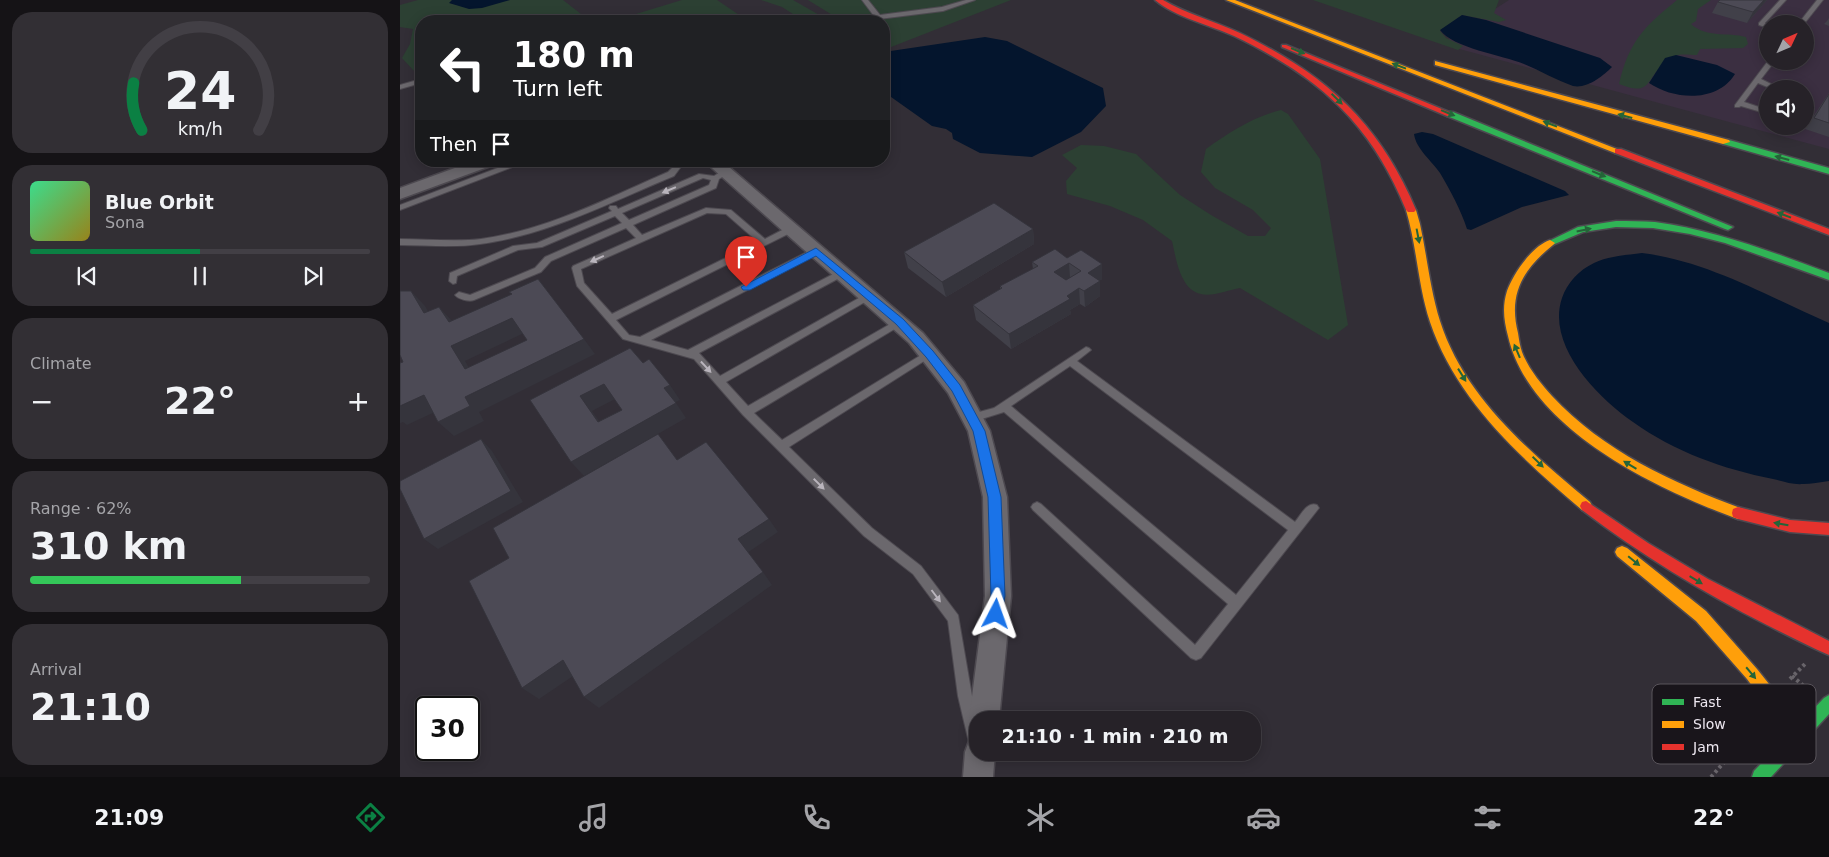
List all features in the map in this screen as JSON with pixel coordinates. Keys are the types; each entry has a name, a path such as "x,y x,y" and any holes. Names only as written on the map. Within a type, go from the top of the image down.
{"main road":[{"path":"1158,0 1239,35 1284,58 1332,93 1376,140 1400,177 1414,214 1428,296 1438,332 1471,389 1503,428 1587,507 1652,553 1723,596 1829,648"},
{"path":"1171,0 1829,268"},
{"path":"1229,0 1829,232"},
{"path":"1240,0 1371,42"},
{"path":"1425,60 1829,171"},
{"path":"1829,277 1706,235 1651,225 1604,226 1564,235 1533,254 1517,278 1508,310 1515,346 1524,366 1536,384 1565,416 1605,450 1653,478 1714,504 1774,523 1829,529"},
{"path":"1503,428 1514,453 1560,500"},
{"path":"1616,546 1701,616 1760,684"},
{"path":"1816,716 1829,703"},
{"path":"1760,777 1771,764"}],"street":[{"path":"400,194 474,167"},
{"path":"717,171 791,230 900,322 956,388 979,431 994,497 998,596 985,711"}],"lane":[{"path":"865,0 876,15"},
{"path":"890,16 924,13 972,0"},
{"path":"1769,15 1783,0"},
{"path":"1808,15 1820,0"},
{"path":"1759,110 1739,104 1765,70"},
{"path":"400,87 415,83"},
{"path":"400,208 508,167"},
{"path":"400,242 486,241 553,224 671,174 675,167"},
{"path":"453,281 453,275 516,248 539,245 717,171"},
{"path":"459,295 471,298 538,270 548,259 713,186 717,171"},
{"path":"607,202 641,239"},
{"path":"764,243 728,212 706,210 576,268 580,284 626,337 691,353 747,412 868,532 916,570 954,619 969,714"},
{"path":"610,319 791,230"},
{"path":"539,245 548,259"},
{"path":"641,341 816,251"},
{"path":"691,353 842,273"},
{"path":"719,381 869,296"},
{"path":"747,412 900,322"},
{"path":"972,418 997,411 1086,350"},
{"path":"781,446 929,354"},
{"path":"1071,361 1296,529"},
{"path":"1004,406 1237,604"},
{"path":"1037,507 1196,654 1313,508"}],"shaded area":[{"path":"1509,0 1829,0 1829,149 1777,135 1814,135 1814,80 1759,80 1759,130 1441,44"}],"green space":[{"path":"418,0 452,0 450,3 457,5 510,0 563,0 581,14 415,15 415,72 402,58 410,44 413,29 400,27 400,5"},
{"path":"682,0 717,0 739,15 633,15"},
{"path":"761,0 793,0 819,15 795,15 782,7"},
{"path":"808,0 1011,0 890,47 890,15 832,15"},
{"path":"1313,0 1499,0 1494,13 1506,20 1499,22 1462,15 1440,31 1446,38 1463,46 1458,50"},
{"path":"1677,0 1711,0 1698,9 1696,21 1691,24 1710,33 1746,37 1748,44 1743,48 1700,49 1697,55 1677,55 1660,67 1644,87 1638,89 1619,84 1628,57 1639,36 1655,18"},
{"path":"1281,110 1288,114 1320,159 1348,325 1328,340 1240,288 1210,295 1194,291 1188,286 1180,272 1172,241 1143,220 1110,206 1067,194 1066,181 1077,168 1062,155 1081,145 1104,146 1136,154 1180,195 1211,215 1248,236 1265,236 1271,228 1253,210 1215,188 1201,172 1206,149 1242,126"}],"water":[{"path":"452,0 510,0 482,8 469,9 449,3"},
{"path":"1462,15 1486,20 1600,58 1612,67 1589,84 1573,86 1524,64 1456,42 1440,30"},
{"path":"985,37 1007,41 1103,88 1106,106 1081,132 1032,157 980,153 953,139 952,133 946,129 932,126 890,96 890,51"},
{"path":"1676,55 1717,65 1735,74 1717,90 1695,96 1670,93 1649,83 1665,58"},
{"path":"1422,132 1433,134 1565,191 1569,195 1522,207 1471,230 1467,229 1440,173 1415,139 1414,134"},
{"path":"1642,253 1667,257 1714,272 1738,281 1829,323 1829,481 1806,484 1791,483 1754,475 1700,458 1649,433 1604,399 1590,384 1568,351 1561,334 1559,316 1564,292 1570,282 1589,266 1612,257"}],"building":[{"path":"1720,0 1764,0 1753,12 1718,2"},
{"path":"1829,94 1829,123 1814,118"},
{"path":"994,203 1033,229 942,282 904,252"},
{"path":"1055,249 1067,258 1081,250 1102,264 1088,273 1100,281 1084,291 1079,288 1067,296 1070,299 1009,334 973,305 1002,288 1000,286 1038,266 1032,262","holes":["1069,263 1081,271 1066,280 1054,272"]},
{"path":"538,279 584,339 465,397 470,406 438,422 424,395 400,406 400,363 403,362 400,355 400,291 411,291 424,313 439,307 449,322 512,294 509,292","holes":["512,318 527,340 465,369 451,346"]},
{"path":"630,348 643,363 649,359 670,385 664,388 676,403 571,462 530,400","holes":["604,384 622,410 598,422 580,396"]},
{"path":"658,434 677,460 706,442 769,519 738,539 763,572 584,697 563,660 522,688 469,581 509,558 493,528"},
{"path":"481,439 511,491 424,539 400,489 400,481"}],"traffic: fast":[{"path":"1450,114 1728,227"},
{"path":"1726,142 1829,171"},
{"path":"1550,243 1581,229 1616,224 1653,225 1690,231 1728,241 1829,277"},
{"path":"1816,717 1829,703"},
{"path":"1760,777 1772,764"}],"traffic: slow":[{"path":"1229,0 1618,151"},
{"path":"1438,63 1726,142"},
{"path":"1411,210 1435,322 1446,349 1461,376 1478,400 1519,446 1586,506"},
{"path":"1550,243 1533,258 1519,275 1509,307 1509,319 1517,354 1536,386 1563,415 1596,442 1632,465 1670,485 1738,513"},
{"path":"1622,552 1701,616 1760,684"}],"traffic: jam":[{"path":"1158,0 1267,49 1320,84 1365,128 1399,180 1411,210"},
{"path":"1284,46 1450,114"},
{"path":"1618,151 1829,232"},
{"path":"1586,506 1643,547 1703,584 1829,648"},
{"path":"1738,513 1790,526 1829,529"}],"route":[{"path":"746,287 816,251 900,322 916,338 956,388 979,431 994,497 998,596 996,614"}]}
